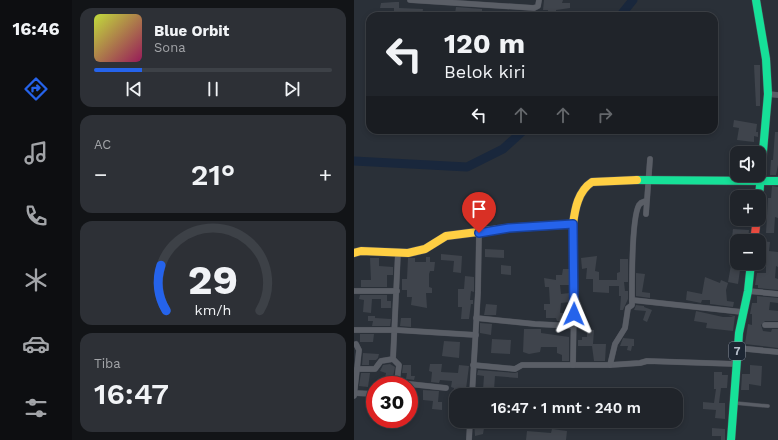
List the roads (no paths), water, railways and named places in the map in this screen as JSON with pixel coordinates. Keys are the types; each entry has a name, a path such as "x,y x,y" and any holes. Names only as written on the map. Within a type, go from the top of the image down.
{"main road":[{"path":"756,0 766,59 768,94 763,146"},
{"path":"354,253 413,253 424,250 438,239 509,228 573,224 575,209 587,184 592,182 648,179 730,181"},
{"path":"766,182 778,181"},
{"path":"759,190 760,182"},
{"name":"7","path":"731,440 737,348 742,312 748,291 750,270"}],"street":[{"path":"410,0 500,2 536,8 539,0"},
{"path":"768,94 778,95"},
{"path":"646,214 650,159"},
{"path":"610,365 615,344 625,328 628,308 632,305 634,235 637,208 646,200"},
{"path":"572,365 573,224"},
{"path":"472,388 479,282 479,233"},
{"path":"398,252 396,330 393,356 399,365 398,382 446,388"},
{"path":"354,291 397,291"},
{"path":"748,291 778,294"},
{"path":"632,300 742,312"},
{"path":"476,318 573,326"},
{"path":"765,324 778,325"},
{"path":"354,330 396,330 476,335"},
{"path":"354,396 359,350 355,343"},
{"path":"737,348 778,352"},
{"path":"357,369 375,369 381,361 393,356"},
{"path":"474,365 515,368 522,365 610,365 637,364 647,361 736,364"},
{"path":"354,393 366,394"},
{"path":"469,440 470,428"}],"lane":[{"path":"734,403 768,406"}],"waterway":[{"path":"623,12 633,0"},
{"path":"354,161 467,167 503,149 520,134"}]}
